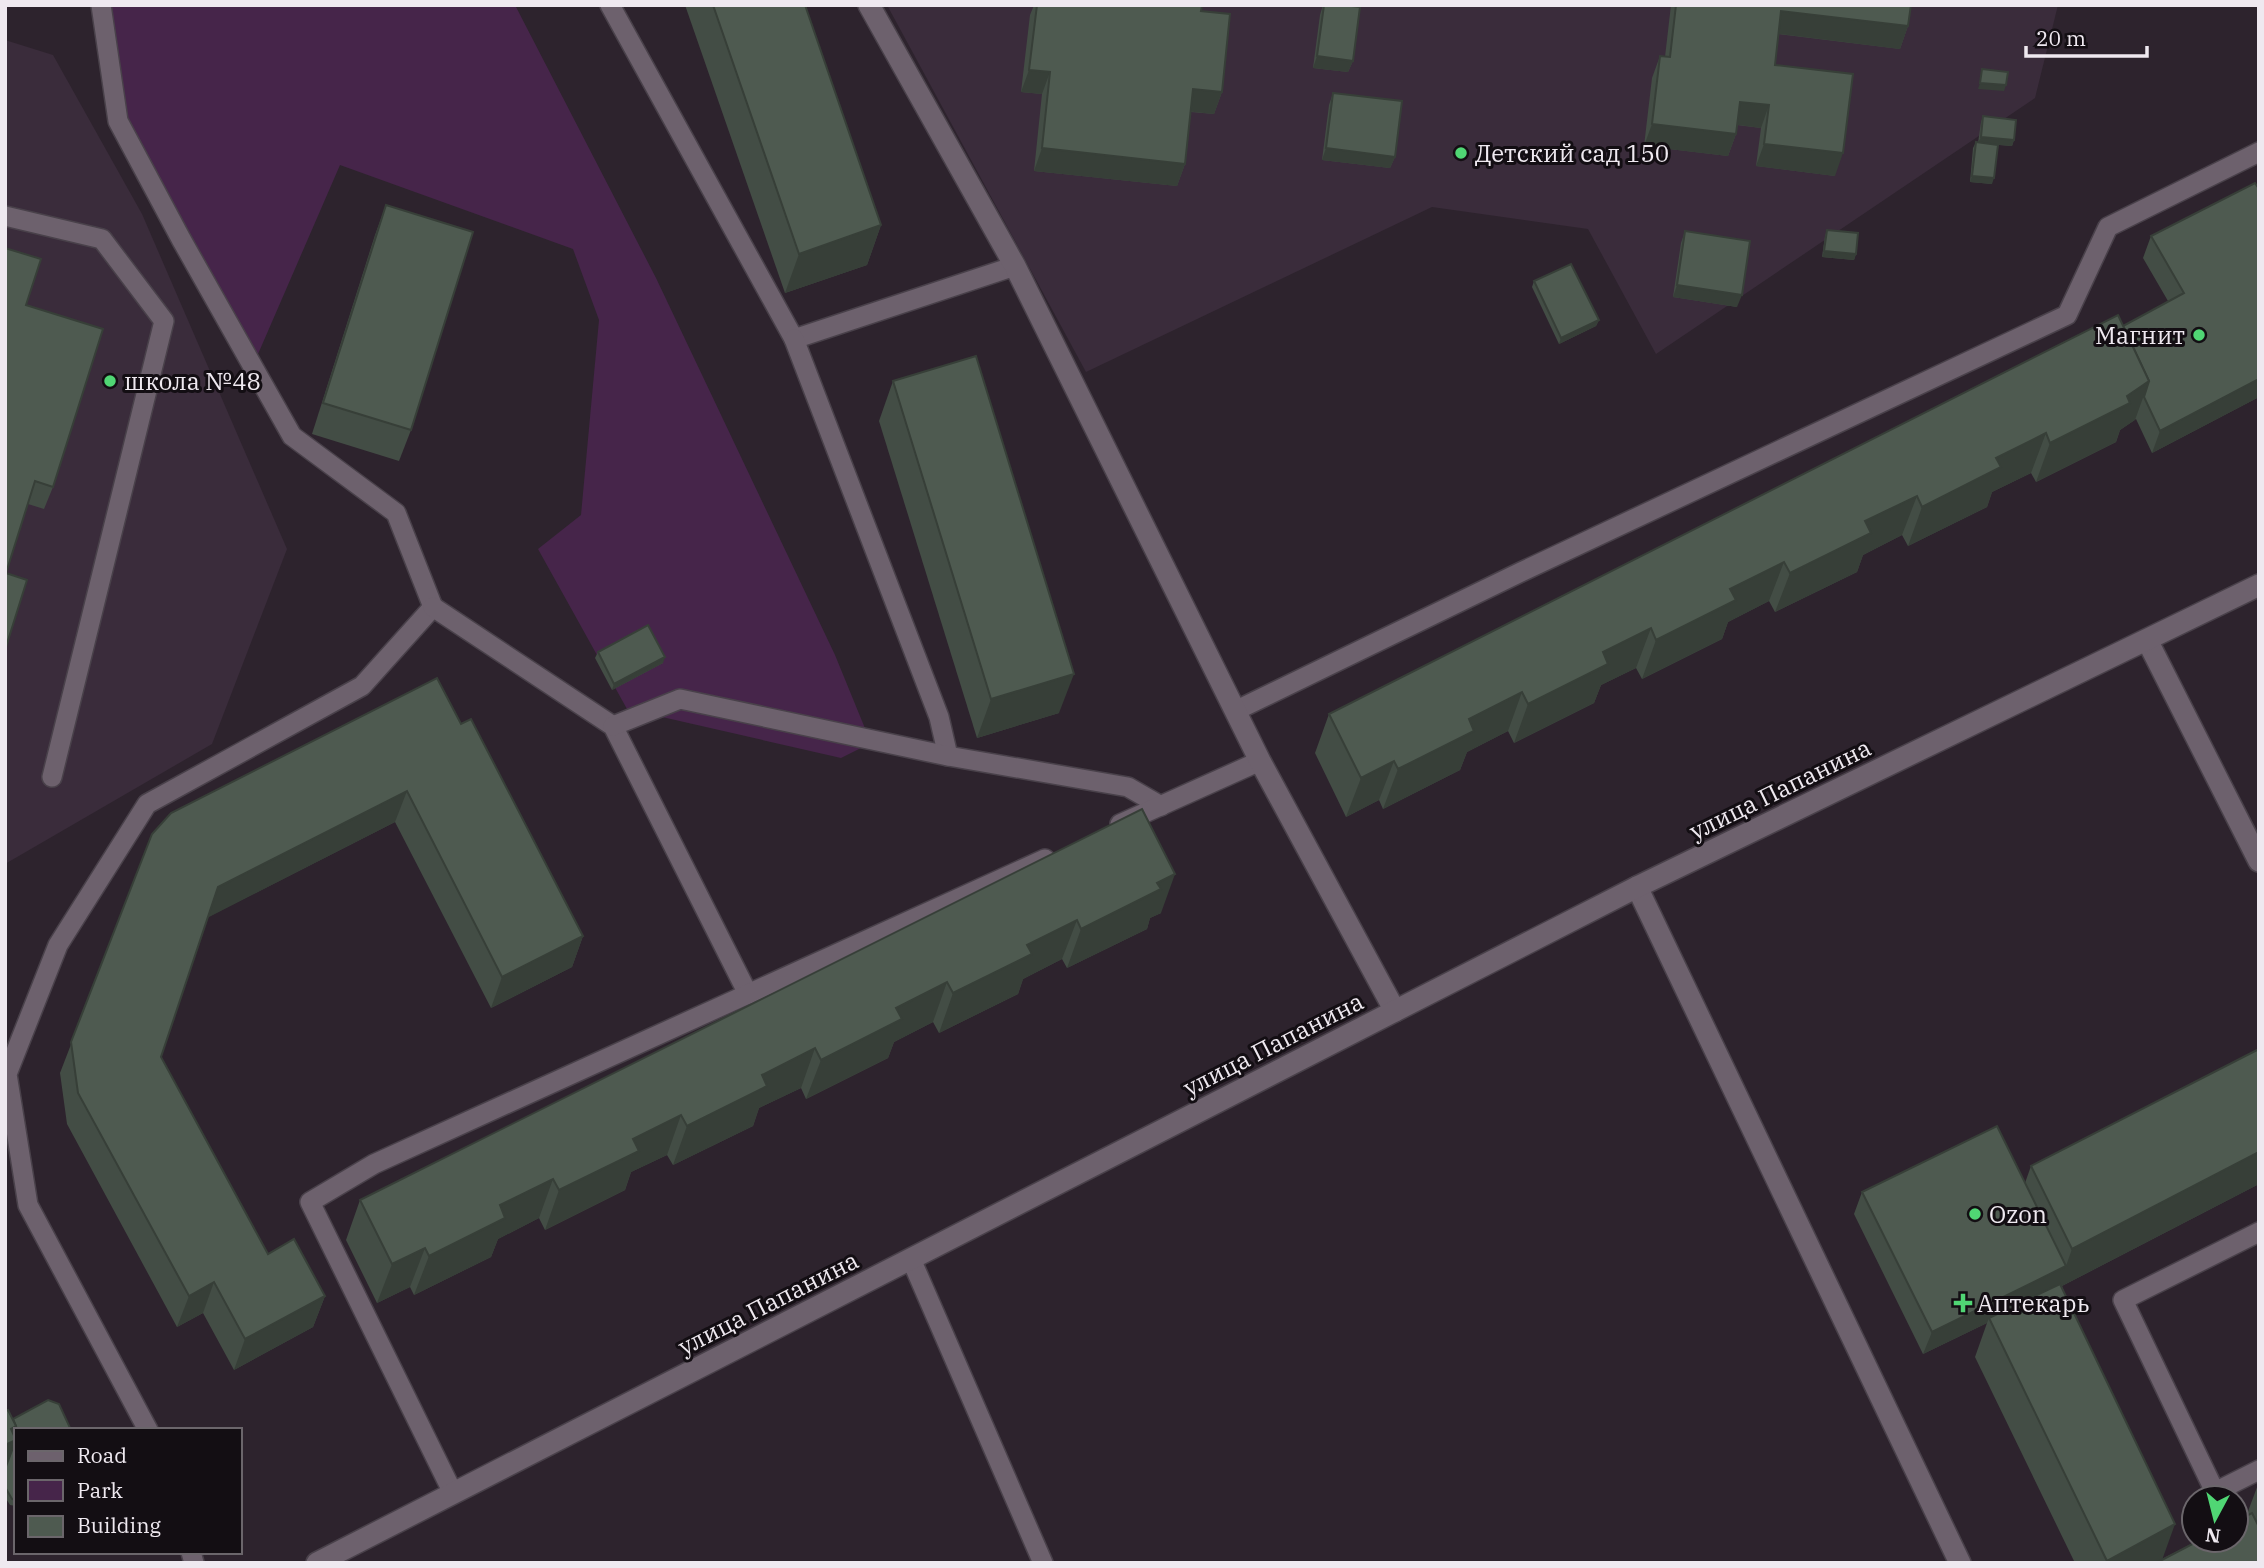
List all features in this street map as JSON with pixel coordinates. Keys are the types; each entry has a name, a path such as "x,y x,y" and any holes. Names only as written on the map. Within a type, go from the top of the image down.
{"street":[{"path":"869,5 1015,266 1259,761 1395,1011"},
{"name":"улица Папанина","path":"317,1563 1637,887 2259,585"},
{"path":"2147,640 2259,861"},
{"path":"1637,887 1960,1563"}],"lane":[{"path":"101,5 118,121 292,436 396,513 433,607 613,726 748,994"},
{"path":"610,5 794,339 939,717 948,756"},
{"path":"1235,711 1521,572 2067,314 2108,227 2259,152"},
{"path":"5,216 102,239 164,321 52,777"},
{"path":"794,339 1015,266"},
{"path":"147,1428 28,1205 7,1074 58,945 147,804 362,686 433,607"},
{"path":"613,726 680,699 948,756 1128,788 1161,806"},
{"path":"1099,834 1259,761"},
{"path":"453,1493 310,1202 374,1164 1061,852"},
{"path":"5,1109 19,1147"},
{"path":"2259,1232 2123,1300 2215,1492 2259,1470"},
{"path":"911,1259 1043,1563"}],"shaded area":[{"name":"Детский сад 150","path":"887,5 2058,5 2035,98 1656,354 1588,229 1432,207 1086,372"},
{"name":"школа №48","path":"5,40 53,55 142,214 287,549 212,744 5,864"}],"green space":[{"path":"104,5 515,5 656,278 835,655 871,743 841,758 627,709 538,549 581,515 599,320 573,249 340,165 255,361 118,121"}],"building":[{"path":"713,5 805,5 881,225 799,254"},
{"path":"1037,5 1202,5 1201,11 1230,14 1222,92 1193,89 1185,164 1042,148 1050,72 1029,70"},
{"path":"1324,5 1360,7 1353,61 1317,56"},
{"path":"1676,5 1911,5 1908,26 1781,11 1775,65 1853,74 1843,153 1764,144 1769,105 1740,102 1736,134 1652,124 1660,56 1670,57"},
{"path":"1982,69 2008,72 2006,85 1980,83"},
{"path":"1333,93 1402,101 1395,157 1326,148"},
{"path":"1983,116 2016,120 2014,140 1981,137"},
{"path":"1976,142 1998,145 1994,178 1972,176"},
{"name":"Магнит","path":"2255,183 2259,189 2259,379 2160,431 2144,397 2149,381 2123,326 2184,293 2151,236"},
{"path":"386,205 473,232 411,430 323,403"},
{"path":"1827,230 1858,233 1856,254 1824,251"},
{"path":"1685,231 1750,241 1742,295 1677,285"},
{"path":"5,248 41,259 26,305 103,329 53,487 35,481 6,573 27,580 5,650"},
{"path":"1571,264 1599,320 1561,338 1534,281"},
{"path":"2118,315 2149,381 2127,396 2130,403 2050,443 2046,433 1996,458 2001,467 1922,507 1917,496 1865,521 1871,533 1790,573 1784,562 1730,589 1736,600 1656,640 1651,628 1603,652 1608,664 1528,704 1522,692 1469,719 1474,731 1398,769 1394,761 1361,778 1329,714"},
{"path":"976,356 1074,674 991,699 893,381"},
{"path":"648,625 665,657 614,684 598,652"},
{"path":"437,678 461,724 471,719 583,936 502,977 407,791 218,887 161,1057 268,1254 294,1239 325,1296 245,1339 214,1282 189,1296 78,1093 71,1042 152,834 171,813"},
{"path":"1142,809 1175,874 1157,883 1161,889 1081,929 1077,920 1027,945 1032,954 953,993 947,982 896,1008 902,1019 821,1060 815,1048 762,1075 767,1086 687,1126 681,1115 633,1139 639,1151 559,1190 553,1179 500,1205 505,1218 429,1256 425,1248 392,1264 360,1200"},
{"path":"2259,1049 2259,1152 2072,1249 2031,1166"},
{"path":"1997,1126 2066,1266 1932,1332 1862,1192"},
{"path":"2060,1284 2175,1524 2107,1561 1989,1318"},
{"path":"48,1400 59,1404 70,1428 15,1428 13,1419"},
{"path":"8,1410 16,1426 11,1429 14,1441 5,1445 5,1411"},
{"path":"14,1445 14,1500 5,1487 5,1469"},
{"path":"2252,1513 2259,1527 2259,1563 2156,1563 2180,1550 2180,1554 2250,1554"}],"place":[{"name":"Детский сад 150","path":"1461,153"},
{"name":"Магнит","path":"2199,335"},
{"name":"школа №48","path":"110,381"},
{"name":"Ozon","path":"1975,1214"},
{"name":"Аптекарь","path":"1963,1303"}]}
